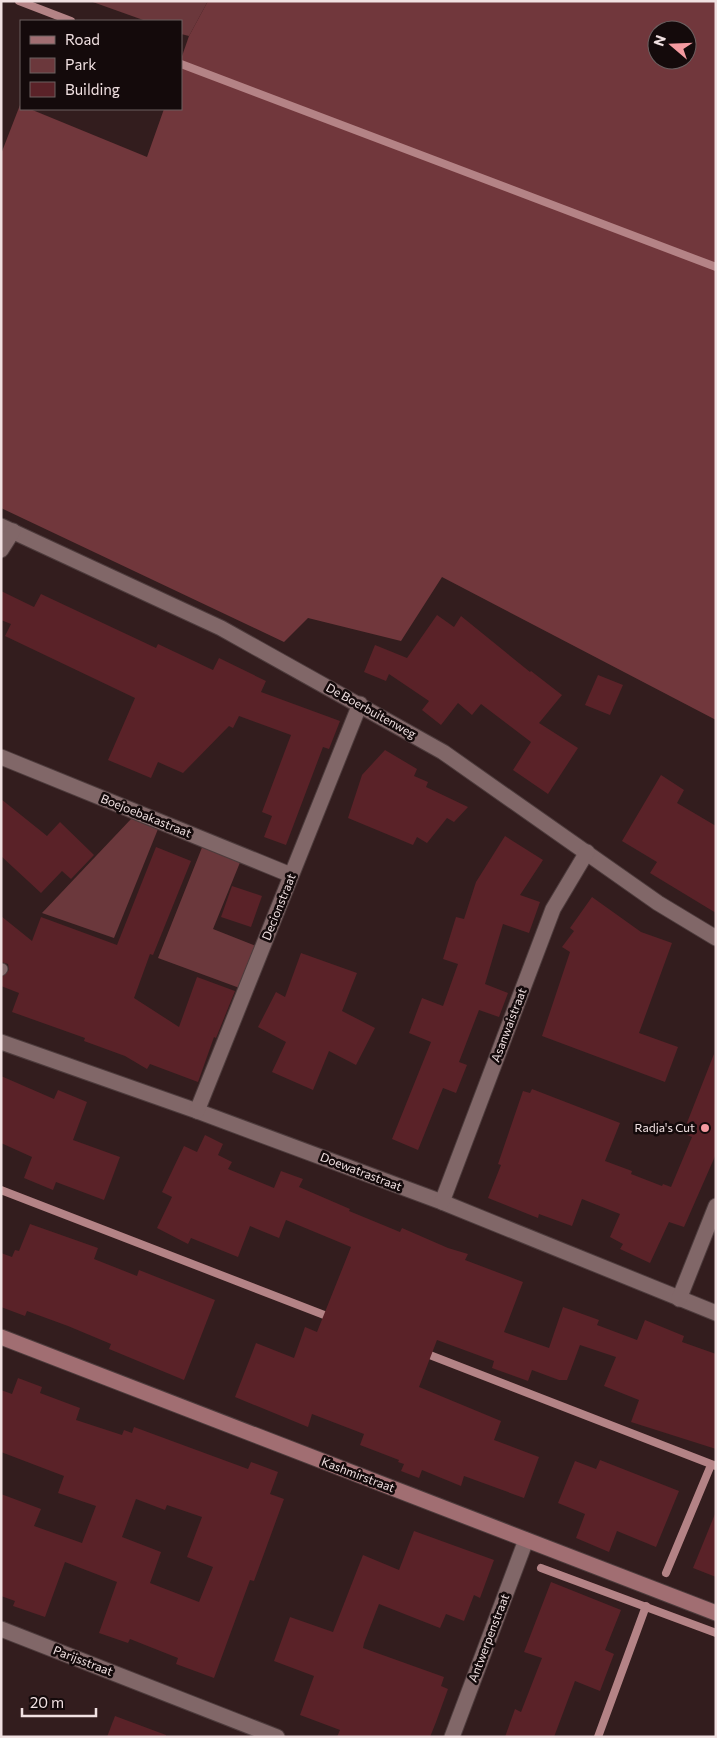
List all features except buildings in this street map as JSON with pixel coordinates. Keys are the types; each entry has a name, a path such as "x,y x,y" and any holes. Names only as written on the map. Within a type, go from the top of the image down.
{"street":[{"path":"1,550 7,528"},
{"name":"De Boerbuitenweg","path":"7,528 220,628 360,704 443,752 658,903 716,938"},
{"name":"Decionstraat","path":"197,1111 360,704"},
{"name":"Boejoebakastraat","path":"1,757 291,876"},
{"name":"Asanwaistraat","path":"442,1202 553,909 587,852"},
{"name":"Doewatrastraat","path":"1,1042 197,1111 442,1202 716,1313"},
{"path":"679,1299 716,1206"},
{"name":"Kashmirstraat","path":"1,1337 716,1613"},
{"name":"Antwerpenstraat","path":"452,1737 526,1540"},
{"name":"Parijsstraat","path":"1,1629 276,1737"}],"green space":[{"path":"90,1 208,1 189,36 182,34 182,20 143,20"},
{"path":"132,818 158,829 114,938 42,913"},
{"path":"203,845 241,860 213,929 261,948 245,990 158,958"}],"shaded area":[{"path":"208,1 716,1 716,720 442,577 401,641 308,618 284,642 1,508 1,154 20,105 20,110 32,110 147,157 164,110 182,110 182,56 189,36"}],"waterway":[{"path":"19,1 68,20"},
{"path":"182,64 716,267"},
{"path":"1,1190 332,1318"},
{"path":"422,1352 716,1466"},
{"path":"666,1573 711,1465"},
{"path":"541,1568 716,1633"},
{"path":"598,1737 646,1606"}],"place":[{"name":"Radja's Cut","path":"705,1128"}]}
